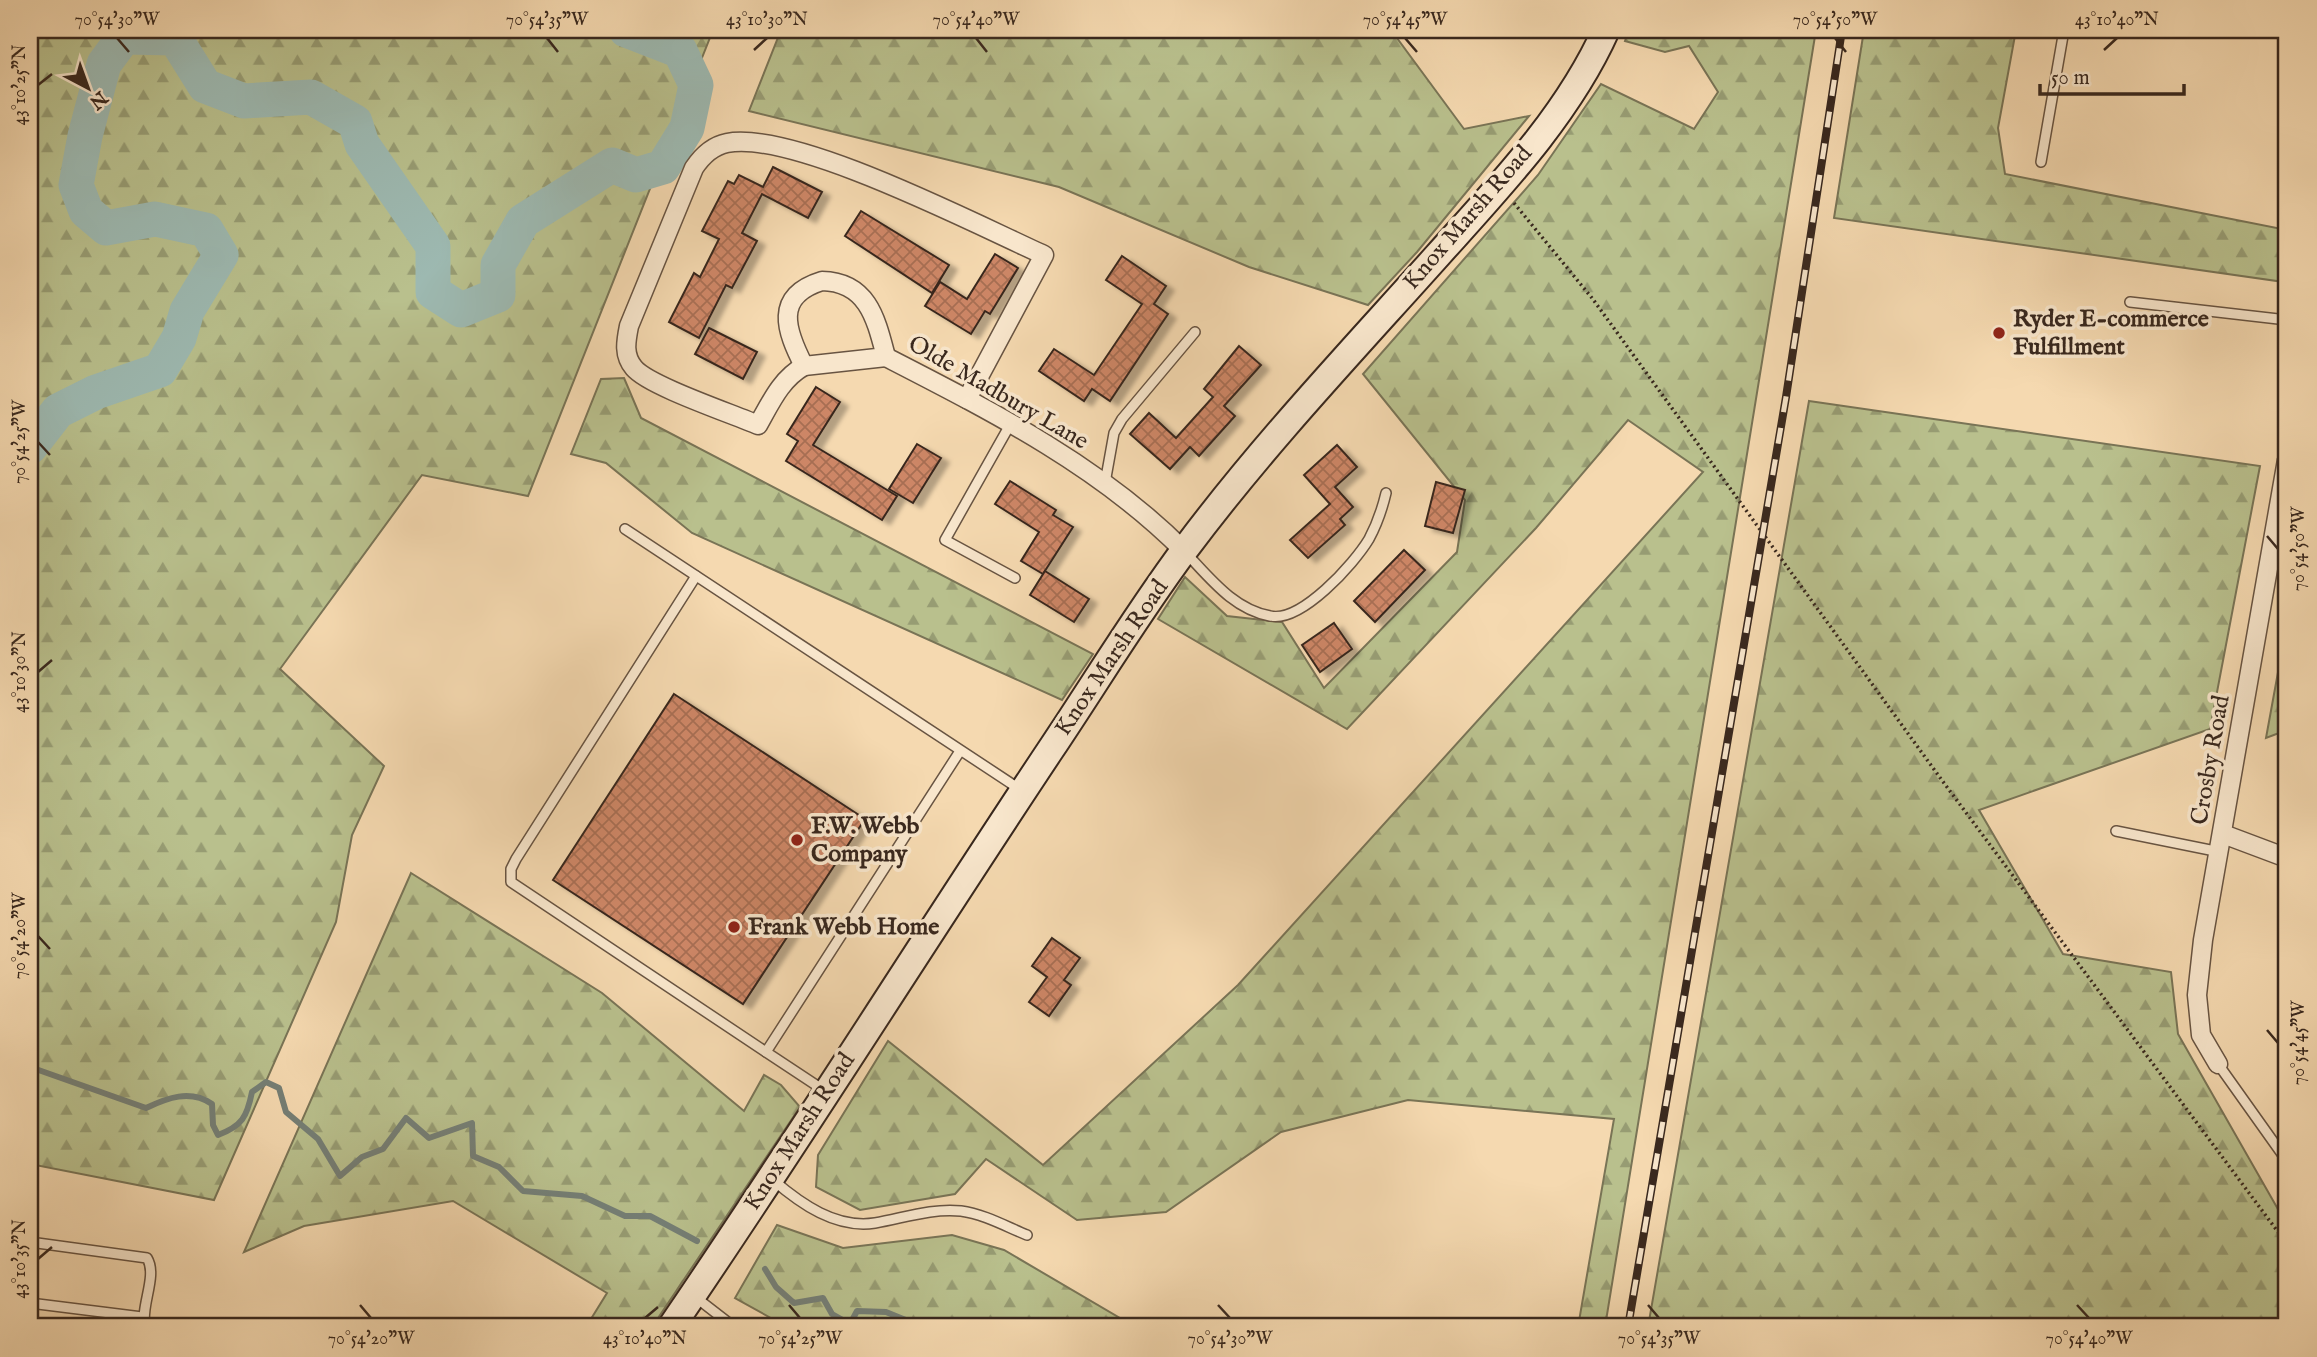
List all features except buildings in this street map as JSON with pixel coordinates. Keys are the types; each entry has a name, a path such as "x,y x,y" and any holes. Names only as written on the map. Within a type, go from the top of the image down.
{"main road":[{"name":"Knox Marsh Road","path":"671,1327 772,1179 826,1092 1184,551 1274,439 1499,186 1546,128 1596,51 1606,30"}],"street":[{"path":"804,366 791,374 780,387 758,425 645,377 628,358 626,343 635,313 694,168 712,148 728,143 782,147 929,203 1044,255 967,399"},
{"name":"Olde Madbury Lane","path":"886,357 879,331 860,294 849,285 822,281 802,290 789,307 787,323 790,337 804,366 886,357 1010,423 1105,485 1184,551"},
{"name":"Crosby Road","path":"2218,1064 2201,1035 2197,995 2287,460"},
{"path":"2224,834 2287,858"}],"lane":[{"path":"2041,162 2064,30"},
{"path":"2130,302 2287,320"},
{"path":"1105,485 1114,433 1122,419 1195,332"},
{"path":"1010,423 945,540 1015,578"},
{"path":"1184,551 1218,586 1249,610 1273,617 1285,617 1320,593 1348,566 1368,541 1380,517 1386,494"},
{"path":"625,528 1023,792"},
{"path":"696,576 516,859 511,869 511,882 826,1092"},
{"path":"766,1052 960,751"},
{"path":"2116,831 2220,852"},
{"path":"2218,1064 2287,1161"},
{"path":"772,1179 828,1217 850,1223 872,1223 940,1211 963,1211 1027,1236"},
{"path":"30,1242 147,1258 150,1268 144,1322 30,1303"},
{"path":"693,1295 734,1327"}],"path":[{"path":"1499,186 1592,298 1941,779 2287,1244"}],"green space":[{"path":"30,30 713,30 528,496 422,475 280,669 384,766 352,835 336,922 214,1200 30,1164"},
{"path":"781,30 1391,30 1464,129 1529,116 1417,252 1368,305 1249,267 1059,187 749,111"},
{"path":"1629,30 1816,30 1605,1327 1578,1327 1614,1119 1408,1100 1281,1132 1166,1212 1077,1220 986,1159 955,1194 860,1210 816,1187 818,1155 888,1041 1043,1165 1238,985 1703,472 1628,420 1536,528 1347,729 1158,619 1185,577 1227,616 1282,622 1324,688 1457,552 1465,500 1363,374 1538,175 1601,84 1694,129 1718,92 1689,46 1665,52 1625,41"},
{"path":"1864,30 2016,30 1998,128 2005,174 2287,230 2284,282 1834,218"},
{"path":"624,378 641,418 1093,654 1062,700 692,533 606,463 571,454 601,379"},
{"path":"1809,401 2260,466 2210,729 1979,810 2063,954 2171,972 2178,1034 2287,1225 2287,1327 1648,1327"},
{"path":"2287,623 2287,730 2266,738"},
{"path":"411,873 602,993 744,1111 764,1075 781,1085 800,1107 652,1327 586,1327 607,1293 453,1201 304,1226 244,1252"},
{"path":"777,1225 843,1248 952,1235 1004,1250 1132,1325 1146,1327 787,1327 735,1298"}],"waterway":[{"path":"30,447 58,411 96,392 160,370 179,338 187,311 221,255 206,230 155,219 106,228 86,211 76,185 85,136 104,64 124,37 175,38 205,86 244,101 311,97 355,122 362,144 433,246 433,292 461,310 498,295 498,265 523,221 612,165 636,175 663,167 687,128 696,85 680,51 626,30"},
{"path":"30,1067 146,1108 179,1097 204,1099 212,1104 213,1125 218,1135 242,1120 252,1092 266,1082 279,1088 286,1112 318,1139 340,1176 362,1157 383,1149 406,1118 429,1138 472,1123 473,1156 499,1167 523,1191 582,1196 625,1216 650,1216 697,1241"},
{"path":"765,1269 776,1287 794,1303 823,1298 832,1314 850,1324 857,1311 886,1312 923,1327"}],"railway":[{"path":"1628,1327 1786,397 1842,30"}],"place":[{"name":"Ryder E-commerce Fulfillment","path":"1999,333"},
{"name":"F.W. Webb Company","path":"797,840"},
{"name":"Frank Webb Home","path":"734,927"}]}
